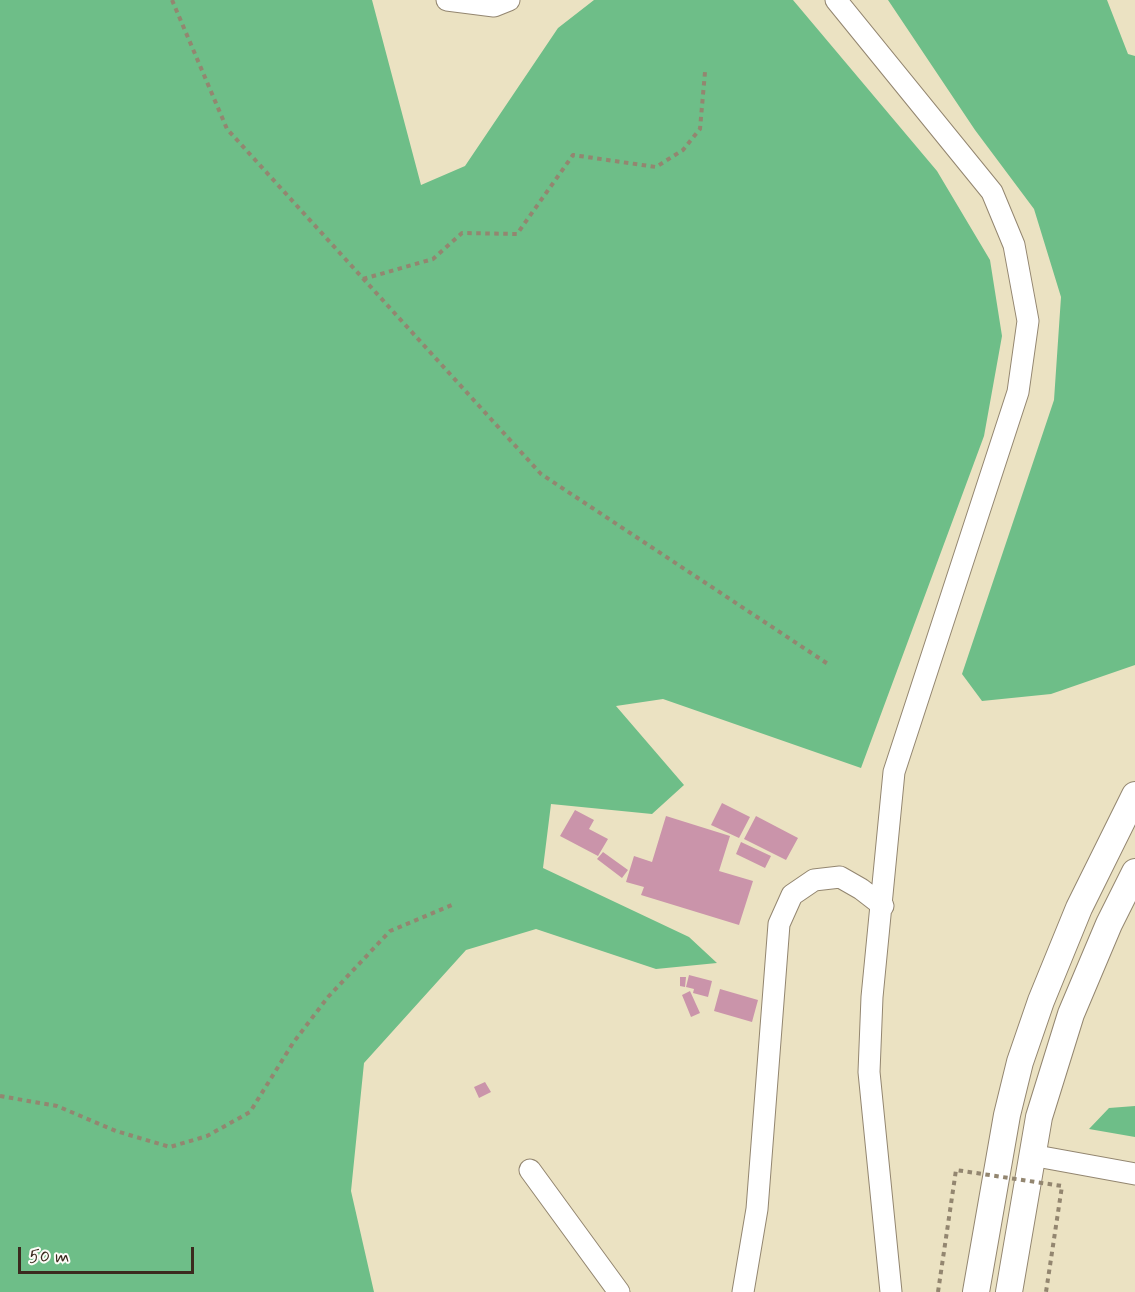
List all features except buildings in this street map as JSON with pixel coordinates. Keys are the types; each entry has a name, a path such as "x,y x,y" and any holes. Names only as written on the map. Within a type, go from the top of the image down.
{"street":[{"path":"447,0 494,6 509,0"},
{"path":"836,0 992,192 1014,245 1028,321 1018,392 894,772 883,906 872,997 869,1072 891,1292"},
{"path":"976,1292 1007,1114 1020,1062 1041,1001 1079,908 1127,829 1135,795"},
{"path":"1009,1292 1039,1117 1071,1014 1109,924 1135,872"},
{"path":"742,1292 757,1209 779,924 792,895 814,880 840,877 883,906"},
{"path":"1031,1155 1135,1174"},
{"path":"530,1170 620,1292"}],"path":[{"path":"172,0 227,129 541,474 828,664"},
{"path":"363,279 433,259 462,233 517,234 573,155 656,167 683,150 700,129 705,72"},
{"path":"0,1096 57,1106 116,1131 170,1147 207,1136 250,1112 293,1043 328,997 390,931 452,905"},
{"path":"938,1292 956,1170 1062,1186 1046,1292"}],"green space":[{"path":"0,0 372,0 421,185 465,166 558,28 594,0 793,0 937,171 990,260 1002,336 984,436 861,768 663,699 616,706 684,785 652,814 551,804 543,868 689,937 717,963 656,969 536,929 466,950 364,1063 351,1191 374,1292 0,1292"},
{"path":"888,0 1107,0 1128,54 1135,56 1135,665 1051,694 982,701 962,674 1054,400 1061,297 1034,209 975,130"},
{"path":"1135,1106 1135,1137 1089,1129 1109,1108"}]}
